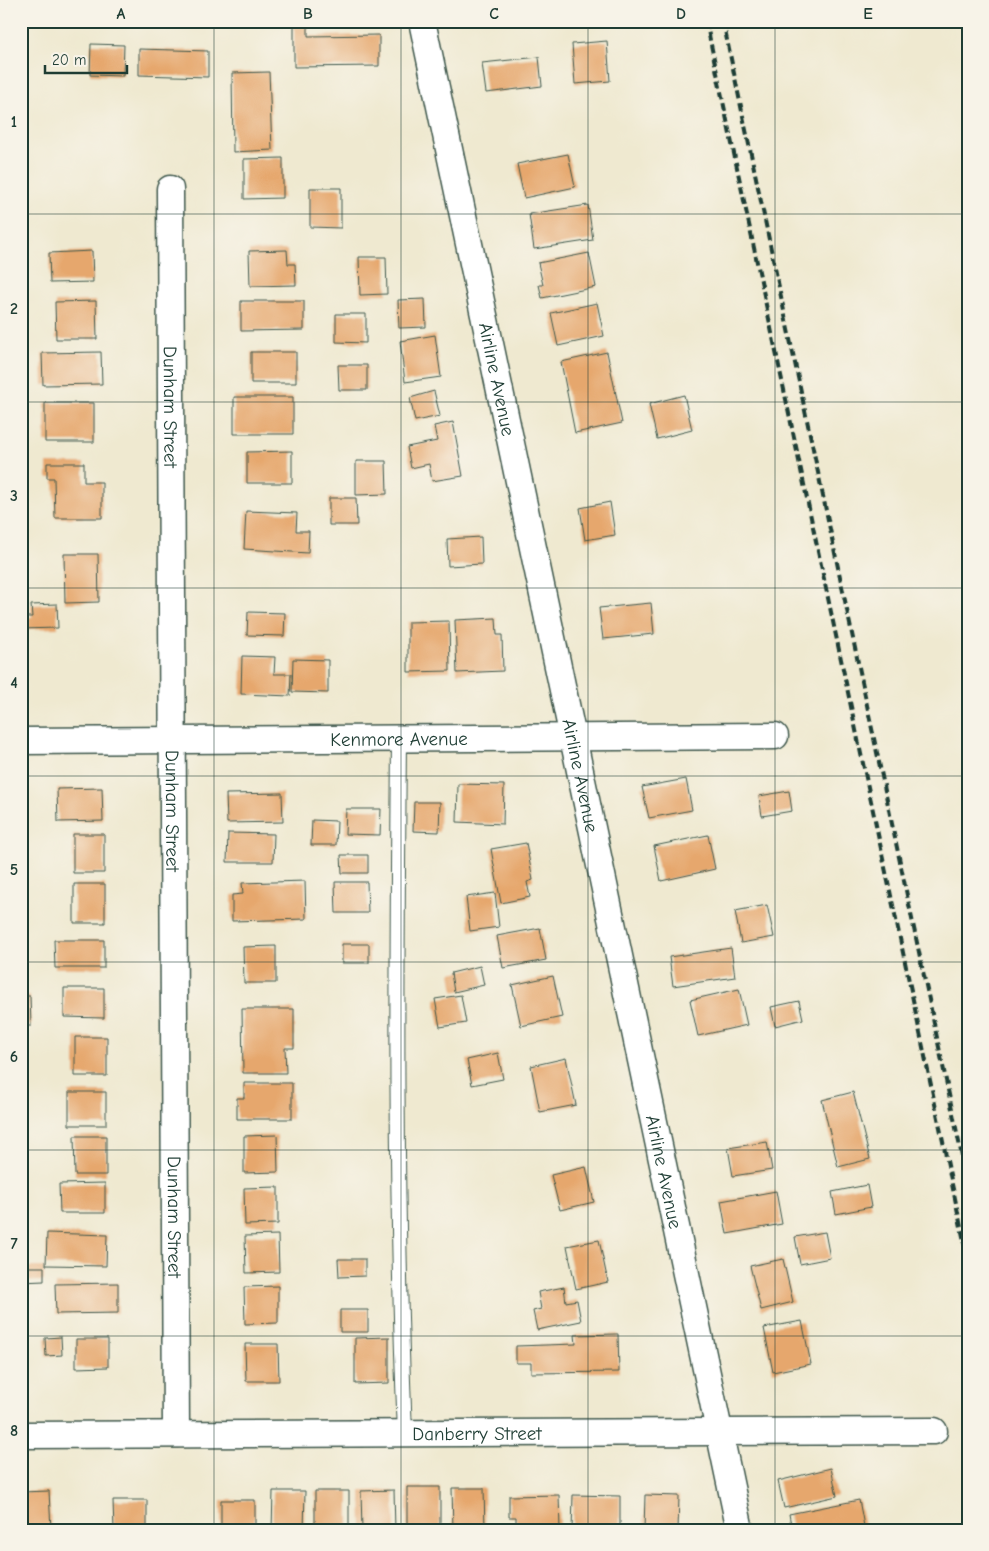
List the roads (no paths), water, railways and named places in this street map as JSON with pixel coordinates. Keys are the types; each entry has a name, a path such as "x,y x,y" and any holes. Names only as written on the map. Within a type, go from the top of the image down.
{"street":[{"name":"Airline Avenue","path":"422,21 740,1530"},
{"name":"Dunham Street","path":"170,189 176,1434"},
{"name":"Kenmore Avenue","path":"21,741 775,736"},
{"name":"Danberry Street","path":"21,1435 934,1431"}],"lane":[{"path":"399,738 397,1052 405,1433"}],"railway":[{"path":"706,21 968,1260"},
{"path":"723,21 968,1185"}]}
